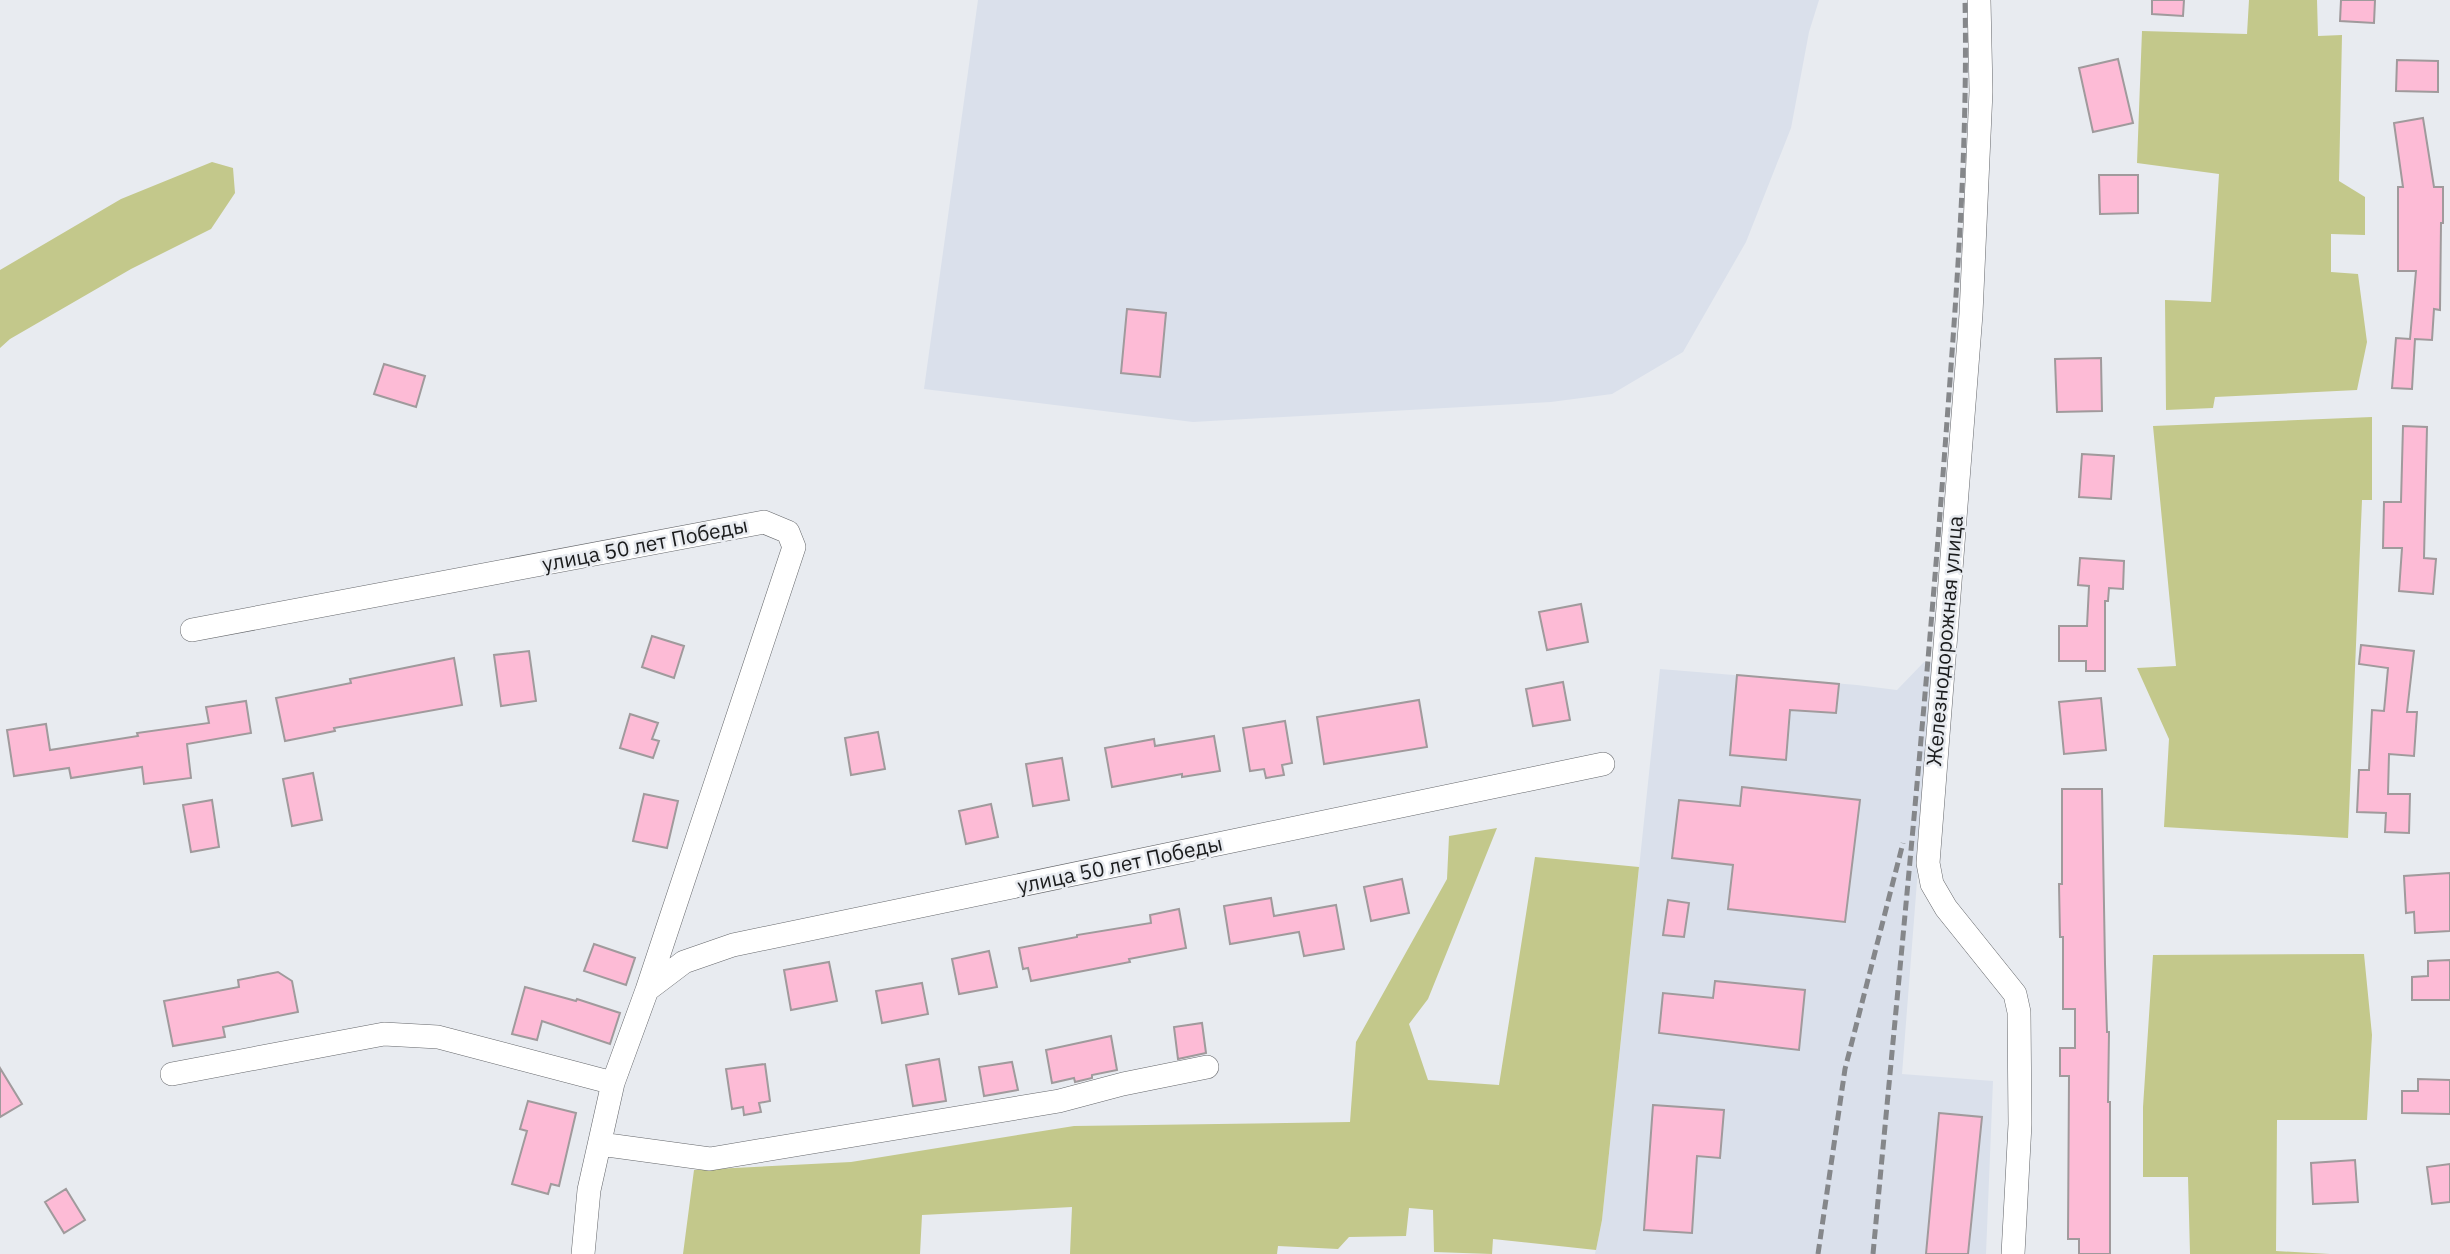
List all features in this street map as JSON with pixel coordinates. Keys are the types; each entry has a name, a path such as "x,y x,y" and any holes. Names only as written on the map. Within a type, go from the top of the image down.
{"street":[{"name":"Железнодорожная улица","path":"1979,0 1981,90 1971,314 1927,863 1932,884 1946,908 2015,994 2019,1012 2020,1124 2013,1254"},
{"name":"улица 50 лет Победы","path":"191,630 764,522 788,531 794,548 647,990 613,1083 589,1190 583,1254"},
{"name":"улица 50 лет Победы","path":"647,990 684,962 733,945 1603,764"},
{"path":"172,1074 384,1034 438,1037 613,1083"},
{"path":"600,1144 710,1159 1059,1101 1123,1084 1207,1067"}],"shaded area":[{"path":"978,0 1819,0 1809,32 1791,128 1746,242 1683,352 1612,394 1551,402 1193,422 924,389"},
{"path":"1924,662 1934,663 1902,1074 1993,1081 1986,1254 1595,1254 1602,1220 1660,669 1897,690"}],"green space":[{"path":"2249,0 2317,0 2318,36 2342,35 2339,181 2365,197 2365,235 2331,234 2331,272 2358,274 2367,342 2357,390 2215,397 2213,408 2166,410 2165,300 2211,302 2219,174 2137,163 2142,31 2247,34"},
{"path":"212,162 233,168 235,193 211,229 131,269 10,339 0,348 0,270 121,199"},
{"path":"2372,417 2372,500 2362,500 2348,838 2164,827 2169,739 2137,668 2176,666 2153,426"},
{"path":"1497,828 1428,999 1409,1024 1428,1080 1499,1085 1535,857 1639,867 1602,1220 1596,1250 1493,1239 1492,1254 1434,1252 1433,1210 1409,1208 1406,1236 1349,1237 1338,1249 1278,1246 1277,1254 1070,1254 1072,1207 922,1215 920,1254 683,1254 694,1170 851,1162 1074,1126 1350,1122 1356,1042 1447,879 1449,836"},
{"path":"2364,954 2372,1035 2367,1120 2277,1120 2276,1251 2330,1254 2190,1254 2188,1177 2143,1177 2143,1107 2153,955"}],"building":[{"path":"2152,0 2184,0 2183,16 2152,14"},
{"path":"2341,0 2375,0 2374,23 2340,21"},
{"path":"2118,59 2133,123 2093,132 2079,68"},
{"path":"2397,60 2438,61 2438,92 2396,91"},
{"path":"2423,118 2434,187 2443,187 2440,310 2434,309 2432,340 2415,339 2412,389 2392,388 2396,338 2410,339 2416,271 2398,271 2398,187 2403,187 2394,123"},
{"path":"2099,175 2138,175 2138,213 2100,214"},
{"path":"1127,309 1166,313 1160,377 1121,373"},
{"path":"2101,358 2102,411 2057,412 2055,359"},
{"path":"384,364 425,376 416,407 374,394"},
{"path":"2403,426 2427,427 2424,558 2436,559 2433,594 2399,591 2402,548 2383,548 2384,502 2401,502"},
{"path":"2082,454 2114,456 2111,499 2079,497"},
{"path":"2080,558 2124,561 2123,589 2109,588 2108,601 2105,601 2105,671 2086,671 2086,661 2059,661 2059,626 2087,626 2089,586 2078,585"},
{"path":"1581,604 1588,642 1547,650 1539,612"},
{"path":"652,636 684,646 674,678 642,667"},
{"path":"2361,645 2414,651 2407,712 2417,712 2414,756 2389,754 2388,794 2410,794 2409,833 2385,832 2386,813 2357,812 2359,770 2369,770 2372,710 2384,711 2388,668 2359,664"},
{"path":"529,651 536,701 501,706 494,655"},
{"path":"454,658 462,705 334,728 335,731 285,741 276,698 351,683 350,679"},
{"path":"1737,675 1839,684 1836,713 1790,710 1786,760 1730,755"},
{"path":"1563,682 1570,720 1533,726 1526,689"},
{"path":"2101,698 2106,750 2064,754 2059,702"},
{"path":"1419,700 1427,747 1324,764 1317,717"},
{"path":"246,701 251,733 187,744 191,778 144,784 142,767 71,778 69,768 14,776 7,730 46,724 50,750 138,736 137,733 209,723 206,707"},
{"path":"630,714 658,723 652,739 659,741 653,758 620,748"},
{"path":"1285,721 1292,763 1282,765 1284,775 1266,778 1264,769 1250,771 1243,728"},
{"path":"878,732 885,769 851,775 845,738"},
{"path":"1214,736 1220,771 1182,777 1182,774 1112,787 1105,748 1154,739 1155,746"},
{"path":"1062,758 1069,800 1033,806 1026,764"},
{"path":"313,773 322,820 292,826 283,779"},
{"path":"1742,787 1860,800 1845,922 1728,909 1733,865 1672,858 1679,800 1740,806"},
{"path":"2062,789 2102,789 2109,1032 2110,1254 2079,1254 2079,1239 2068,1239 2069,1076 2060,1076 2060,1048 2075,1048 2075,1009 2063,1009 2063,937 2060,937 2059,884 2062,884"},
{"path":"644,794 678,801 667,848 633,841"},
{"path":"212,800 219,847 191,852 183,805"},
{"path":"991,804 998,837 966,844 959,811"},
{"path":"2450,873 2450,931 2415,933 2414,912 2406,913 2404,876"},
{"path":"1402,879 1409,913 1371,921 1364,887"},
{"path":"1271,898 1274,916 1336,905 1344,949 1304,956 1299,932 1230,944 1224,906"},
{"path":"1668,900 1689,903 1684,937 1663,935"},
{"path":"1179,909 1186,948 1031,981 1028,968 1023,969 1019,948 1151,923 1150,915"},
{"path":"594,944 635,958 626,985 584,971"},
{"path":"989,951 997,987 959,994 952,959"},
{"path":"2450,960 2450,1000 2412,1000 2412,977 2428,976 2428,961"},
{"path":"829,962 837,1001 791,1010 784,970"},
{"path":"278,972 292,981 298,1012 223,1027 225,1037 173,1046 164,1001 239,987 238,980"},
{"path":"1715,981 1805,990 1799,1050 1659,1033 1663,993 1713,998"},
{"path":"922,983 928,1014 882,1023 876,991"},
{"path":"525,987 576,1001 577,999 620,1013 610,1044 542,1021 537,1040 512,1034"},
{"path":"1202,1023 1206,1053 1178,1059 1174,1027"},
{"path":"1111,1036 1117,1070 1075,1082 1074,1078 1052,1083 1046,1050"},
{"path":"939,1059 946,1101 913,1106 906,1065"},
{"path":"1012,1062 1018,1090 984,1096 979,1067"},
{"path":"765,1064 770,1101 759,1103 761,1112 744,1115 743,1107 732,1109 726,1069"},
{"path":"0,1068 22,1104 0,1117"},
{"path":"2418,1079 2450,1080 2450,1114 2402,1113 2402,1091 2418,1091"},
{"path":"528,1101 576,1113 559,1186 551,1184 548,1194 512,1184 527,1131 520,1129"},
{"path":"1653,1105 1724,1110 1720,1158 1697,1156 1692,1233 1644,1230"},
{"path":"1939,1113 1982,1117 1968,1254 1926,1254"},
{"path":"2355,1160 2358,1202 2313,1204 2311,1163"},
{"path":"2450,1164 2450,1202 2432,1204 2427,1167"},
{"path":"66,1189 85,1220 64,1233 45,1202"}],"railway":[{"path":"1873,1254 1920,751 1949,392 1963,168 1965,0"},
{"path":"1818,1254 1845,1069 1903,843"}]}
